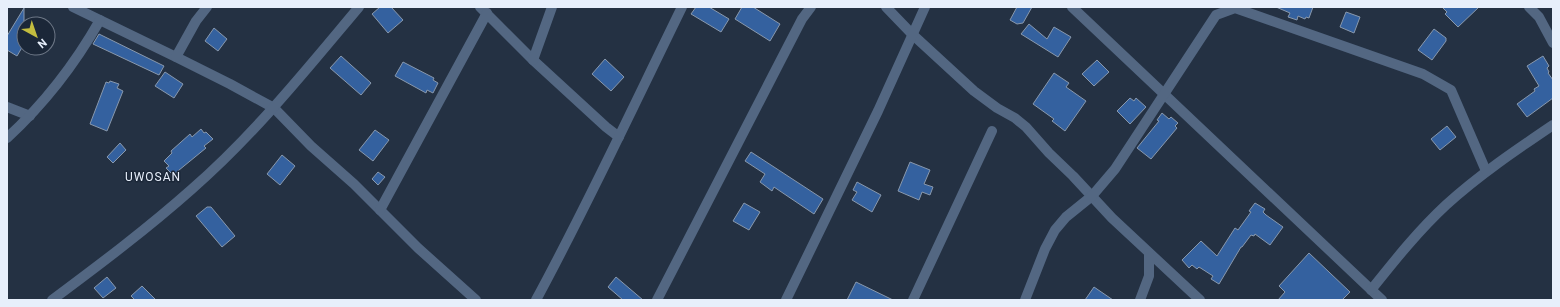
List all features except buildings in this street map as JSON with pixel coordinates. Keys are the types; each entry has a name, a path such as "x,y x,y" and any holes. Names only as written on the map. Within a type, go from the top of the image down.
{"street":[{"path":"176,56 196,21 207,7"},
{"path":"52,300 108,258 192,189 274,108 359,7"},
{"path":"533,60 552,7"},
{"path":"536,300 619,137 682,7"},
{"path":"657,300 802,19 811,7"},
{"path":"886,7 912,34 974,91 1026,127 1049,153 1149,253 1200,300"},
{"path":"786,300 878,111 925,7"},
{"path":"1072,7 1382,300"},
{"path":"1529,7 1539,17 1553,44"},
{"path":"80,8 100,20 176,56 274,108 418,248 476,300"},
{"path":"1025,300 1045,249 1055,230 1066,217 1092,196 1115,169 1216,15 1235,8 1423,74 1451,90 1486,171"},
{"path":"380,210 484,10 533,60 606,127 619,137"},
{"path":"7,138 30,116 55,88 88,42 100,20"},
{"path":"7,108 30,116"},
{"path":"1371,290 1411,240 1446,205 1486,171 1553,125"},
{"path":"913,300 992,131"},
{"path":"1140,300 1149,276 1149,253"}],"district":[{"name":"UWOSAN","path":"153,177"}]}
